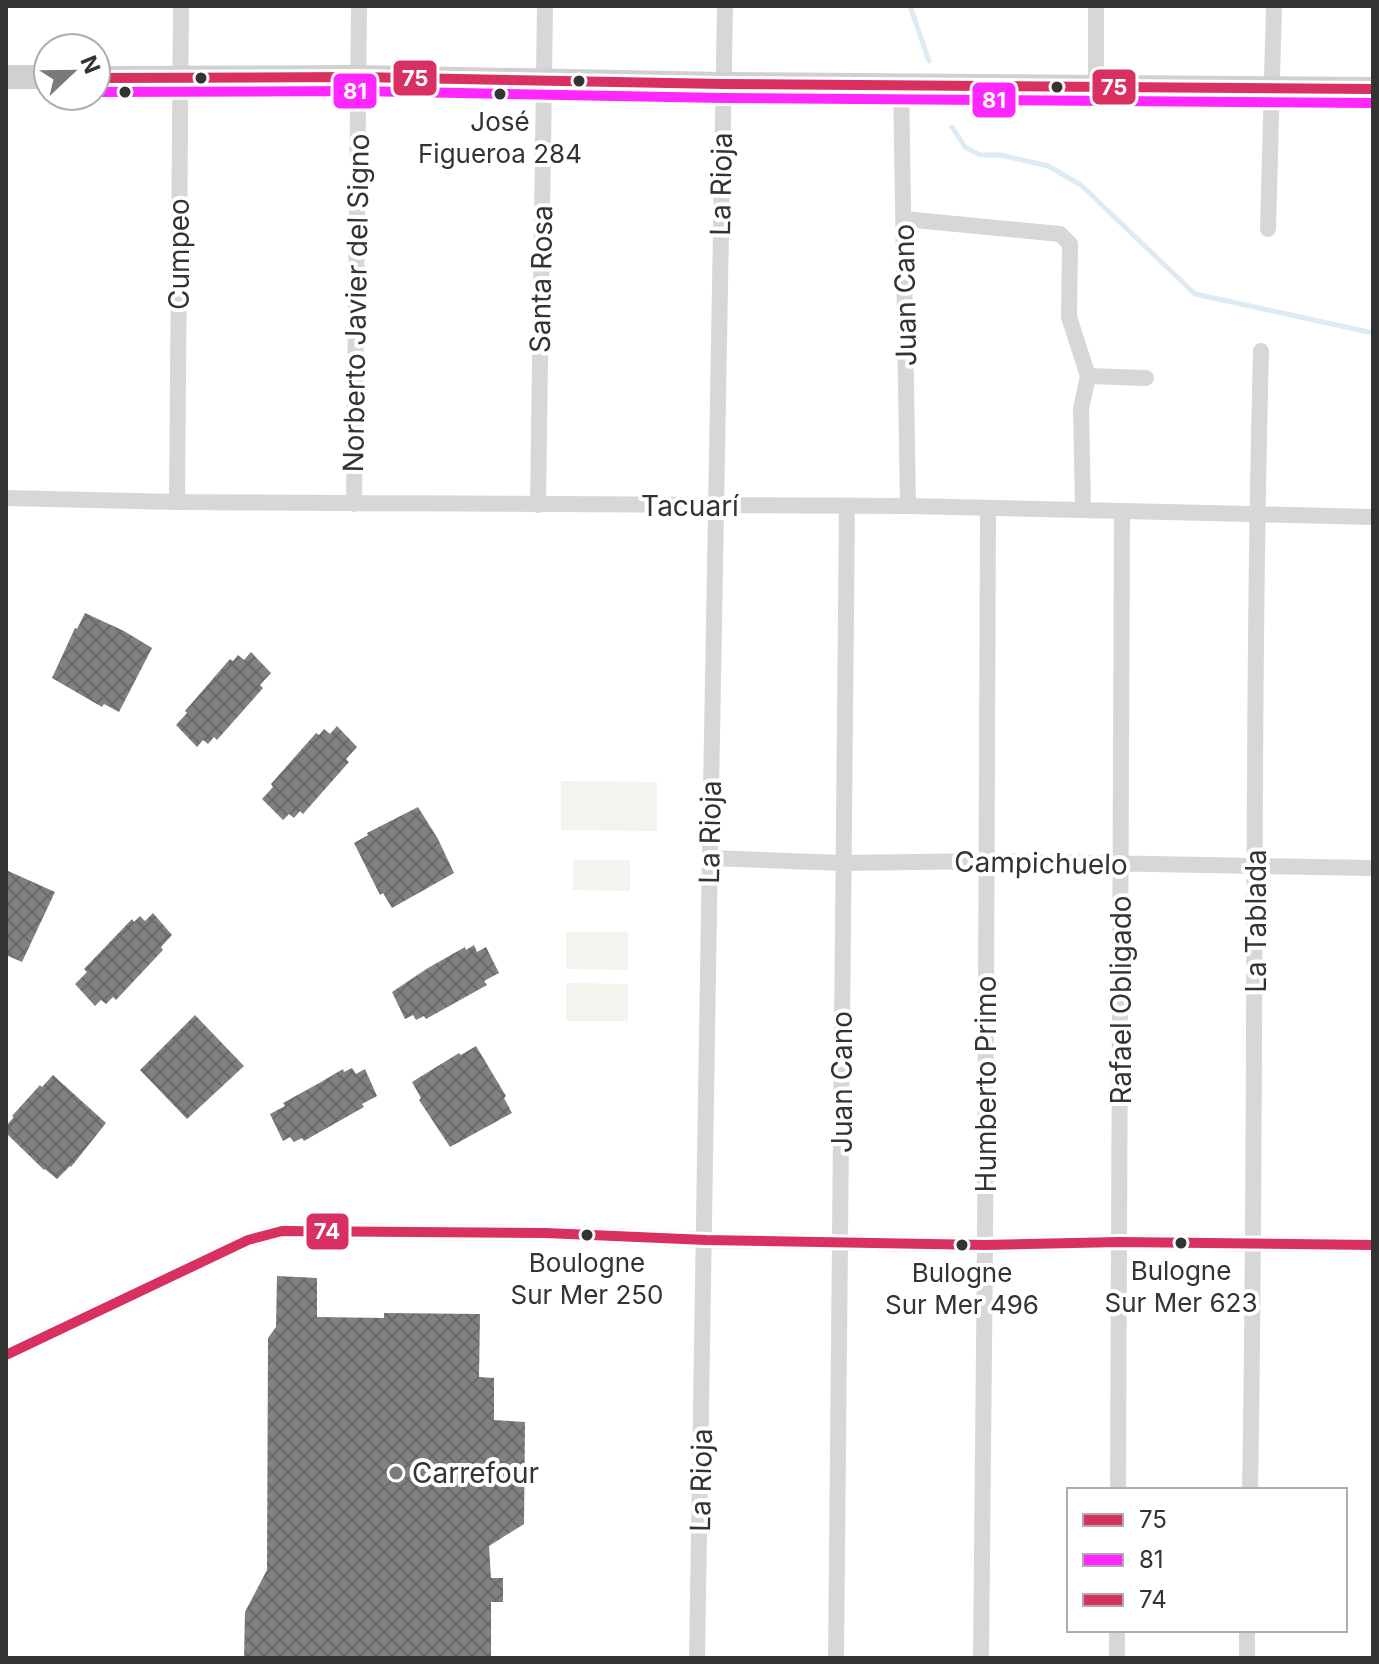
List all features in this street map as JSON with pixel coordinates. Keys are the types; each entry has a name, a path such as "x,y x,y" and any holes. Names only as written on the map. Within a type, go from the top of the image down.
{"main road":[{"path":"6,77 32,77"},
{"path":"112,78 358,77 723,84 1373,89"}],"street":[{"name":"Cumpeo","path":"177,502 181,6"},
{"name":"Norberto Javier del Signo","path":"354,504 359,6"},
{"name":"Santa Rosa","path":"538,505 545,6"},
{"name":"La Rioja","path":"697,1658 725,6"},
{"path":"1096,6 1096,86"},
{"path":"1268,229 1274,6"},
{"name":"Juan Cano","path":"901,84 908,506"},
{"path":"904,219 1060,234 1070,244 1069,317 1088,376 1081,409 1083,509"},
{"name":"La Tablada","path":"1250,1488 1255,1243 1257,515 1261,351"},
{"path":"1088,376 1146,378"},
{"name":"Tacuarí","path":"6,498 354,504 908,506 1373,517"},
{"name":"Juan Cano","path":"836,1658 847,507"},
{"name":"Humberto Primo","path":"981,1658 988,510"},
{"name":"Rafael Obligado","path":"1118,1488 1122,511"},
{"name":"Campichuelo","path":"710,858 843,863 986,861 1373,868"},
{"path":"6,1355 248,1240 271,1232 546,1233 706,1240 985,1245 1120,1242 1373,1245"},
{"path":"1117,1632 1117,1658"},
{"path":"1247,1632 1247,1658"}],"shaded area":[{"path":"561,781 657,782 657,831 561,830"},
{"path":"573,860 630,860 630,891 573,890"},
{"path":"566,932 628,932 628,970 566,969"},
{"path":"566,983 628,984 628,1021 566,1021"}],"building":[{"path":"85,613 152,648 119,712 104,704 102,707 52,678"},
{"path":"251,652 271,673 260,685 263,688 217,740 214,737 208,744 203,740 197,747 176,725 230,659 233,661 238,655 244,660"},
{"path":"337,726 357,747 346,759 349,762 303,814 300,811 294,818 289,814 283,820 262,799 273,787 271,784 316,733 319,735 324,729 330,734"},
{"path":"418,807 454,873 392,908 383,893 380,895 354,843"},
{"path":"6,870 55,892 22,962 6,955"},
{"path":"153,913 172,935 161,947 163,950 116,1000 113,997 106,1004 101,1000 95,1006 75,984 87,972 84,969 132,919 134,922 140,916 145,921"},
{"path":"474,945 477,952 486,947 499,973 484,981 487,985 426,1019 424,1016 416,1020 413,1015 405,1019 392,992 428,968"},
{"path":"195,1015 244,1066 187,1119 140,1070"},
{"path":"476,1046 506,1096 504,1098 512,1113 450,1147 419,1100 421,1098 412,1082"},
{"path":"352,1068 356,1074 365,1069 377,1096 362,1104 364,1107 304,1141 302,1138 294,1142 290,1137 283,1141 270,1114 285,1106 283,1103 343,1069 344,1072"},
{"path":"53,1075 106,1123 71,1167 57,1179 6,1133 12,1116"},
{"name":"Carrefour","path":"277,1276 317,1278 317,1317 384,1318 384,1313 480,1314 479,1377 494,1378 494,1420 525,1422 524,1524 489,1546 491,1578 503,1578 503,1602 491,1602 491,1658 244,1658 245,1612 267,1570 268,1338 276,1327"}],"waterway":[{"path":"910,6 929,61"},
{"path":"952,127 965,147 980,155 1001,155 1048,166 1081,185 1195,294 1373,333"}],"transit line":[{"name":"75","path":"112,78 358,77 723,84 1373,89"},
{"name":"81","path":"112,92 358,91 723,98 1373,103"},
{"name":"74","path":"6,1355 248,1240 282,1231 546,1233 706,1240 985,1245 1120,1242 1373,1245"}],"place":[{"name":"José Figueroa 284","path":"500,94"},
{"name":"Boulogne Sur Mer 250","path":"587,1235"},
{"name":"Bulogne Sur Mer 623","path":"1181,1243"},
{"name":"Bulogne Sur Mer 496","path":"962,1245"},
{"name":"Carrefour","path":"396,1473"}]}
